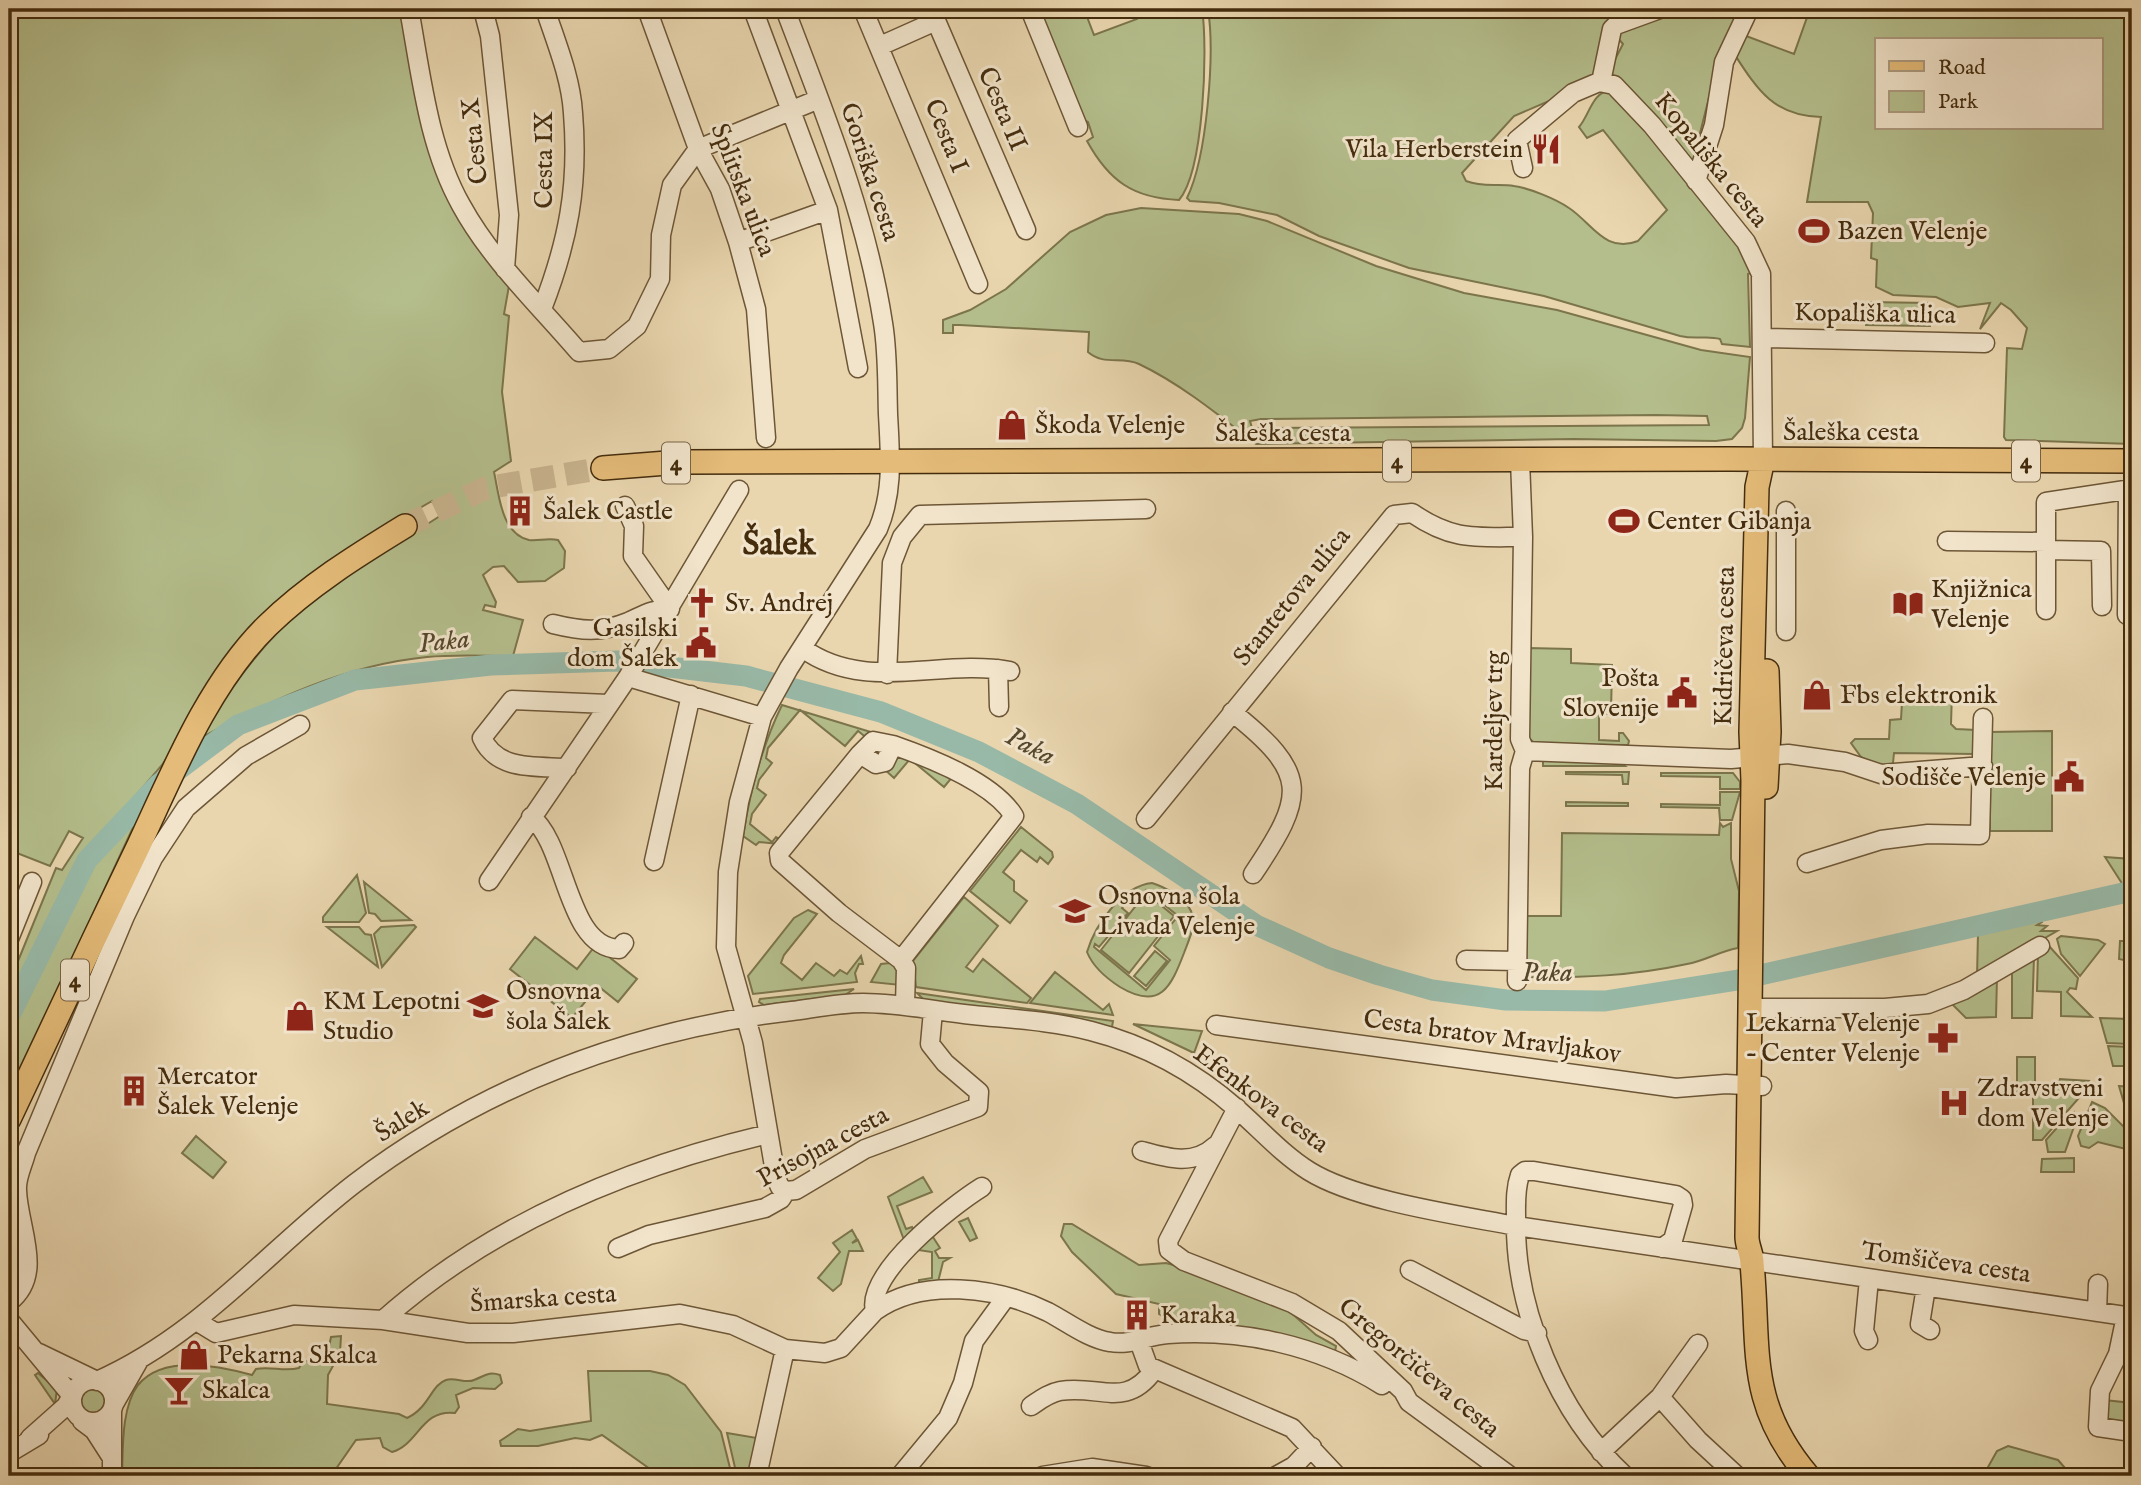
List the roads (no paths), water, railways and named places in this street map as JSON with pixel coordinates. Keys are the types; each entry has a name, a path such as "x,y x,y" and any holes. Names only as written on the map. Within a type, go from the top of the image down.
{"main road":[{"name":"Šaleška cesta","path":"603,468 680,463 1763,459 2132,461"},
{"name":"Kidričeva cesta","path":"1763,459 1757,487 1760,757 1756,1085 1747,1237 1752,1261 1754,1328 1762,1390 1772,1423 1808,1476"},
{"name":"4","path":"9,1119 175,765 228,676 265,628 353,557 404,526"}],"street":[{"path":"409,9 432,132 460,203 505,269 579,352 609,349 637,326 660,279 660,235 672,185 698,149 791,108 819,99"},
{"name":"Cesta X","path":"483,9 491,37 509,215 505,269"},
{"name":"Cesta IX","path":"542,309 560,263 572,217 573,112 564,67 545,9"},
{"name":"Splitska ulica","path":"647,9 698,149 720,189 738,242 756,309 766,438"},
{"path":"753,9 828,210 858,368"},
{"name":"Goriška cesta","path":"744,1017 726,947 727,872 739,802 762,717 787,672 878,529 885,511 891,463 884,325 865,232 841,154 785,9"},
{"name":"Cesta I","path":"863,9 978,284"},
{"path":"1030,9 1077,127"},
{"path":"1523,168 1517,140 1573,93 1601,82 1612,29 1616,25 1660,9"},
{"path":"1696,181 1714,125 1724,62 1749,9"},
{"path":"880,46 933,15"},
{"name":"Cesta II","path":"933,15 1026,230"},
{"name":"Kopališka cesta","path":"1601,82 1614,85 1696,181 1746,242 1761,274 1764,338 1763,459"},
{"path":"738,242 828,210"},
{"name":"Kopališka ulica","path":"1764,338 1985,343"},
{"name":"Kardeljev trg","path":"1517,981 1520,768 1525,751 1520,738 1527,620 1520,460"},
{"path":"2046,610 2046,502 2130,489 2127,615"},
{"path":"489,881 633,668 738,490"},
{"path":"625,506 634,526 633,556 670,609"},
{"path":"887,674 892,563 902,537 920,515 1146,509"},
{"name":"Stantetova ulica","path":"1146,819 1388,521 1399,512 1412,513 1436,529 1456,536 1523,537"},
{"path":"1786,512 1786,631"},
{"path":"1947,541 2101,551 2102,606"},
{"path":"553,624 584,631 601,630 632,620 652,609 670,609"},
{"path":"802,648 833,666 887,674 1004,670 999,707"},
{"path":"633,668 691,695 762,717"},
{"path":"654,861 691,695"},
{"path":"567,768 503,761 488,752 482,738 512,700 608,704"},
{"path":"1232,712 1279,754 1292,785 1290,810 1282,830 1253,874"},
{"path":"1807,863 1881,840 1928,834 1980,835 1983,718"},
{"path":"9,1303 19,1295 30,1260 16,1186 26,1153 125,916 153,858 186,808 246,756 300,725"},
{"path":"901,960 1014,816 988,791 955,770 873,741 779,853 780,861 839,914 901,960 906,968 905,1005"},
{"path":"1525,751 1541,754 1808,756 1845,762 1881,774 1983,766"},
{"path":"531,817 540,824 555,853 582,924 611,949 618,949 624,943"},
{"path":"9,939 32,882"},
{"path":"1756,997 1885,1008 1928,1004 1964,990 2039,946"},
{"path":"1466,960 1517,961"},
{"name":"Efenkova cesta","path":"744,1017 859,1003 905,1005 933,1011 1087,1030 1115,1038 1164,1059 1211,1088 1237,1108 1287,1155 1329,1181 1427,1209 1516,1226 1752,1261"},
{"name":"Prisojna cesta","path":"618,1248 649,1235 765,1208 781,1199 786,1191 796,1191 865,1149 978,1107 979,1092 945,1063 930,1044 933,1011"},
{"path":"744,1017 752,1043 776,1178 779,1187 786,1191"},
{"name":"Šalek","path":"97,1381 138,1362 198,1322 278,1247 357,1182 406,1148 488,1100 539,1074 655,1037 744,1017"},
{"name":"Cesta bratov Mravljakov","path":"1216,1024 1676,1088 1756,1085"},
{"name":"Gregorčičeva cesta","path":"1237,1108 1168,1241 1169,1250 1184,1261 1292,1303 1339,1331 1403,1391 1409,1402 1510,1476"},
{"path":"383,1320 460,1263 527,1222 597,1187 661,1162 768,1134"},
{"path":"1142,1151 1191,1159 1203,1155 1218,1143"},
{"path":"1625,1476 1601,1451 1564,1401 1551,1374 1537,1333 1517,1255 1520,1175 1525,1171 1534,1171 1676,1195 1682,1199 1683,1205 1673,1240 1662,1248"},
{"name":"Šmarska cesta","path":"875,1311 873,1303 879,1290 908,1248 944,1213 982,1187"},
{"name":"Tomšičeva cesta","path":"1752,1261 2129,1317"},
{"path":"1410,1269 1524,1330 1537,1333"},
{"path":"1868,1340 1864,1331 1869,1279"},
{"path":"2096,1312 2098,1284"},
{"path":"1926,1287 1920,1324 1930,1330"},
{"name":"Šmarska cesta","path":"198,1322 216,1333 294,1315 383,1320 468,1333 513,1333 680,1314 733,1325 785,1349 825,1353 841,1348 875,1311 898,1296 915,1291 937,1290 1006,1297 1046,1311 1103,1341 1139,1341 1165,1334 1198,1334 1247,1336 1298,1346 1357,1369 1409,1402"},
{"path":"900,1476 948,1418 963,1383 974,1341 1006,1297"},
{"path":"2129,1317 2118,1354 2100,1391 2098,1427 2132,1432"},
{"path":"9,1321 39,1353 72,1396 75,1414 94,1430 112,1467"},
{"path":"1139,1341 1143,1357 1154,1370 1292,1428 1337,1476"},
{"path":"1601,1451 1660,1397 1698,1344"},
{"path":"757,1476 785,1349"},
{"path":"39,1353 97,1381 112,1392 112,1467"},
{"path":"30,1438 69,1421 104,1420 138,1362"},
{"path":"1031,1406 1061,1391 1129,1392 1143,1385 1154,1370"},
{"path":"9,1452 30,1438 66,1406 85,1382 97,1381"},
{"path":"1660,1397 1691,1433 1737,1476"},
{"path":"1276,1476 1294,1466 1312,1447"},
{"path":"1042,1476 1066,1469 1091,1468 1146,1476"}],"waterway":[{"name":"Paka","path":"9,1017 87,860 158,785 238,725 355,680 491,665 618,661 746,676 881,712 979,752 1077,804 1256,925 1329,958 1432,990 1506,1000 1605,1001 1738,980 2132,891"}],"tunnel":[{"path":"405,526 486,488 603,468"}],"place":[{"name":"Vila Herberstein","path":"1546,149"},
{"name":"Bazen Velenje","path":"1814,231"},
{"name":"Škoda Velenje","path":"1012,425"},
{"name":"Šalek Castle","path":"520,511"},
{"name":"Center Gibanja","path":"1624,521"},
{"name":"Sv. Andrej","path":"702,603"},
{"name":"Knjižnica Velenje","path":"1908,604"},
{"name":"Gasilski dom Šalek","path":"701,643"},
{"name":"Pošta Slovenije","path":"1682,693"},
{"name":"Fbs elektronik","path":"1817,695"},
{"name":"Sodišče Velenje","path":"2069,777"},
{"name":"Osnovna šola Livada Velenje","path":"1075,911"},
{"name":"Osnovna šola Šalek","path":"483,1006"},
{"name":"KM Lepotni Studio","path":"300,1016"},
{"name":"Lekarna Velenje – Center Velenje","path":"1943,1038"},
{"name":"Mercator Šalek Velenje","path":"134,1091"},
{"name":"Zdravstveni dom Velenje","path":"1954,1103"},
{"name":"Karaka","path":"1137,1315"},
{"name":"Pekarna Skalca","path":"194,1355"},
{"name":"Skalca","path":"179,1390"}],"district":[{"name":"Šalek","path":"779,545"}]}
